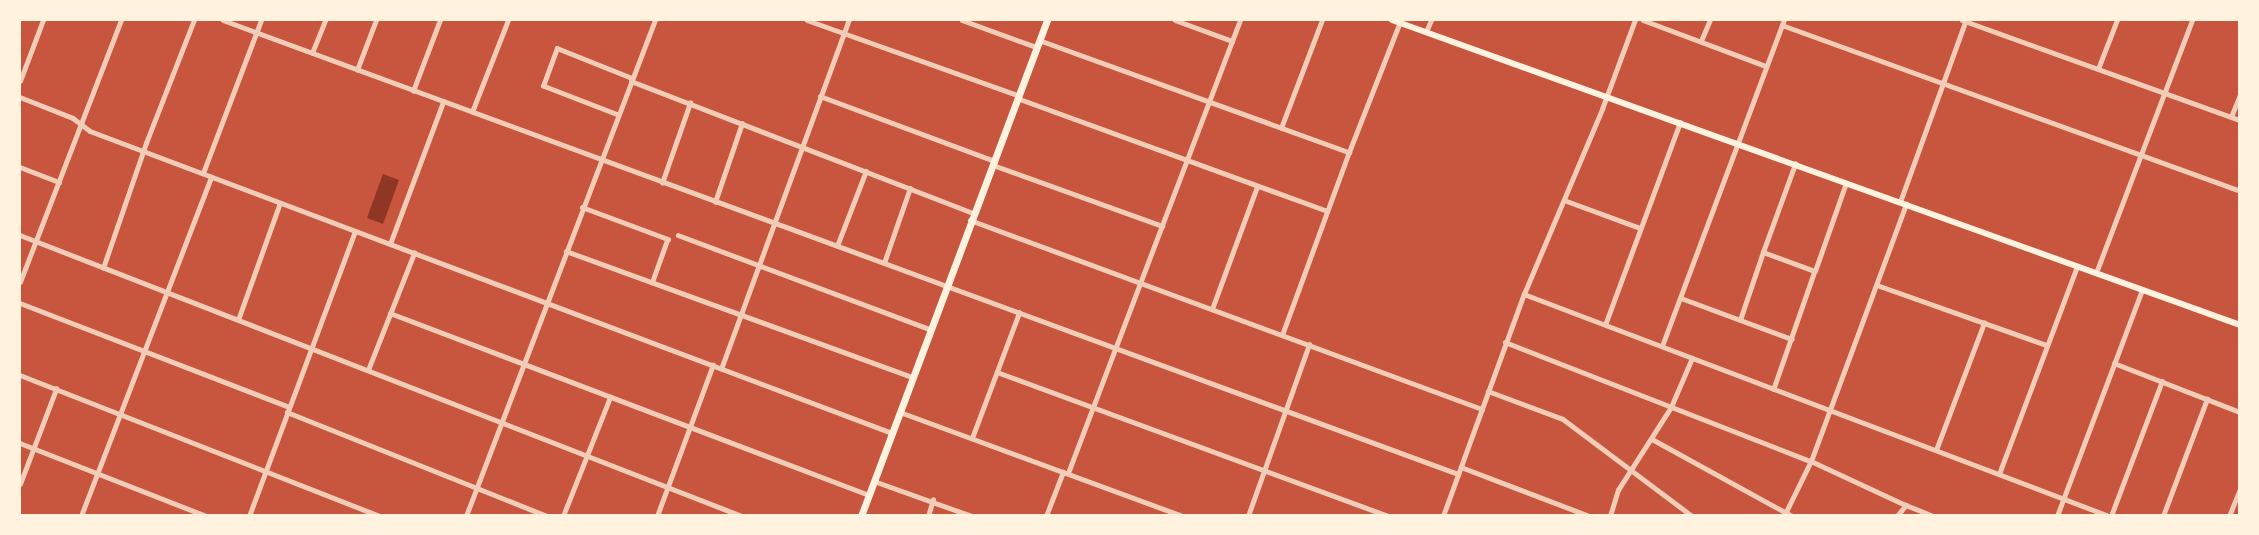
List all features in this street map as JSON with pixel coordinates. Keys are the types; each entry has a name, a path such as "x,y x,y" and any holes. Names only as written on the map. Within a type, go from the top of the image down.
{"main road":[{"path":"861,516 945,286 1047,20"},
{"path":"1392,20 1680,122 2240,326"}],"street":[{"path":"20,81 42,20"},
{"path":"20,282 121,20"},
{"path":"103,268 144,151 194,20"},
{"path":"223,20 1458,474"},
{"path":"203,173 261,20"},
{"path":"312,53 325,20"},
{"path":"357,70 376,20"},
{"path":"413,91 440,20"},
{"path":"472,112 508,20"},
{"path":"466,516 655,20"},
{"path":"807,20 1186,162 1328,211"},
{"path":"721,369 805,147 820,96 849,20"},
{"path":"962,20 1209,102 1349,152"},
{"path":"1175,20 1232,41"},
{"path":"1046,516 1092,408 1240,20"},
{"path":"1281,128 1322,20"},
{"path":"1426,32 1431,20"},
{"path":"1443,516 1505,342 1607,96 1635,20"},
{"path":"1643,20 1766,66"},
{"path":"1701,41 1710,20"},
{"path":"1785,514 1811,461 1877,285 1965,20 2240,120"},
{"path":"2098,69 2117,20"},
{"path":"2096,273 2192,20"},
{"path":"1282,335 1349,152 1400,22"},
{"path":"1662,346 1783,22 1943,84 2240,191"},
{"path":"618,115 543,86 557,48 690,103 910,188 972,216 1140,283 1482,409"},
{"path":"2231,117 2240,95"},
{"path":"820,96 1162,226"},
{"path":"20,97 73,118 90,131 892,433"},
{"path":"390,244 443,102"},
{"path":"662,183 690,103"},
{"path":"1605,325 1680,122"},
{"path":"716,202 742,123"},
{"path":"1740,320 1795,164"},
{"path":"20,167 58,182"},
{"path":"837,246 866,171"},
{"path":"81,516 211,177"},
{"path":"1774,389 1846,183"},
{"path":"1212,309 1257,187"},
{"path":"884,263 910,188"},
{"path":"1564,200 1640,228"},
{"path":"238,320 280,202"},
{"path":"582,207 668,239 653,281"},
{"path":"249,516 355,231"},
{"path":"20,235 742,516"},
{"path":"678,236 930,329"},
{"path":"566,252 653,281 913,377"},
{"path":"1763,252 1815,271"},
{"path":"368,370 414,253"},
{"path":"1999,474 2077,266"},
{"path":"1877,285 2046,345"},
{"path":"2057,516 2142,290"},
{"path":"1524,294 2110,516 2162,381"},
{"path":"1681,298 1792,339"},
{"path":"20,303 145,351 547,516"},
{"path":"390,313 869,495"},
{"path":"972,438 1019,313"},
{"path":"1936,450 1984,323"},
{"path":"1505,342 1811,461 1933,516"},
{"path":"1248,516 1309,345"},
{"path":"1610,516 1618,490 1671,407 1692,357"},
{"path":"2114,363 2240,411"},
{"path":"657,516 713,365"},
{"path":"997,372 1388,516"},
{"path":"20,375 380,516"},
{"path":"20,484 56,389"},
{"path":"1488,391 1563,419 1692,516"},
{"path":"565,515 610,396"},
{"path":"2163,516 2206,399"},
{"path":"900,412 1182,516"},
{"path":"1652,439 1792,516"},
{"path":"20,443 206,516"},
{"path":"1461,466 1589,516"},
{"path":"874,481 933,500 972,516"},
{"path":"2229,516 2240,489"},
{"path":"928,516 933,500"},
{"path":"1898,516 1906,505"}],"shaded area":[{"path":"383,174 399,180 383,224 367,218"}]}
